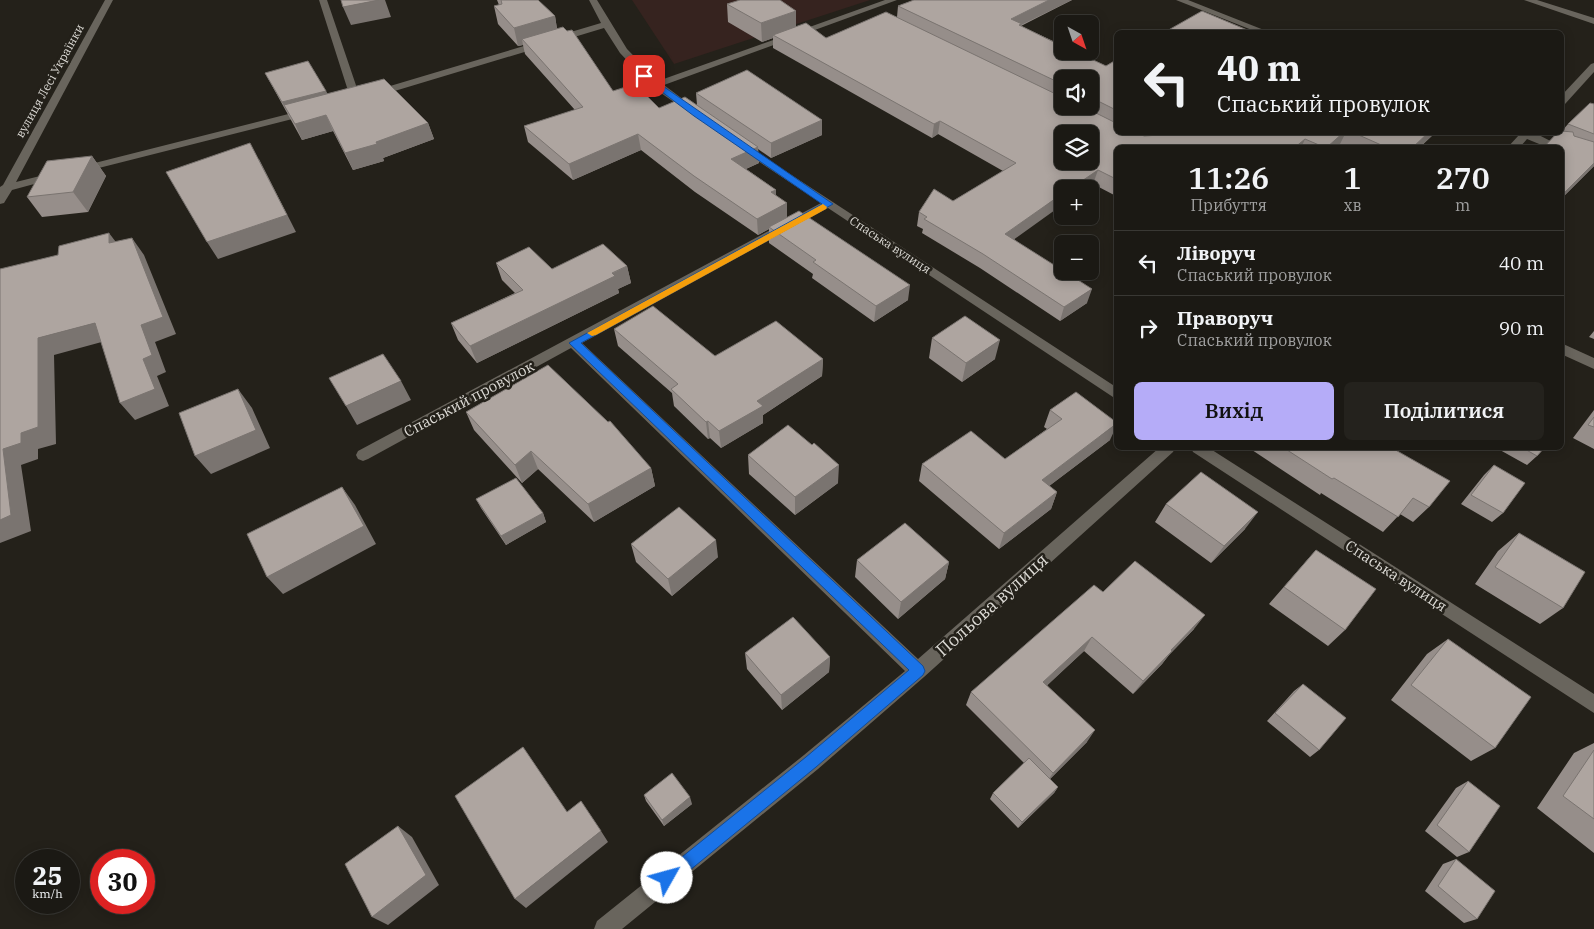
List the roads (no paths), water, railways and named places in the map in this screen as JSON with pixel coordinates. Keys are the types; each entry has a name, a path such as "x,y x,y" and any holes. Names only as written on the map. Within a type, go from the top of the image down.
{"street":[{"name":"вулиця Лесі Українки","path":"0,200 108,0"},
{"path":"323,0 351,101 605,25"},
{"path":"593,0 605,25 629,59 656,85 704,120"},
{"path":"656,85 870,12 894,0"},
{"path":"1180,0 1259,30"},
{"path":"1528,0 1594,21"},
{"path":"1564,99 1594,66"},
{"path":"5,188 318,109"},
{"path":"1515,145 1523,135"},
{"path":"1530,135 1554,145"},
{"name":"Спаська вулиця","path":"729,137 1114,393"},
{"name":"Спаський провулок","path":"364,455 828,204"},
{"path":"574,343 918,671"},
{"path":"1564,349 1594,364"},
{"name":"Польова вулиця","path":"605,929 797,774 918,671 1166,450"},
{"name":"Спаська вулиця","path":"1201,450 1594,704"}]}
